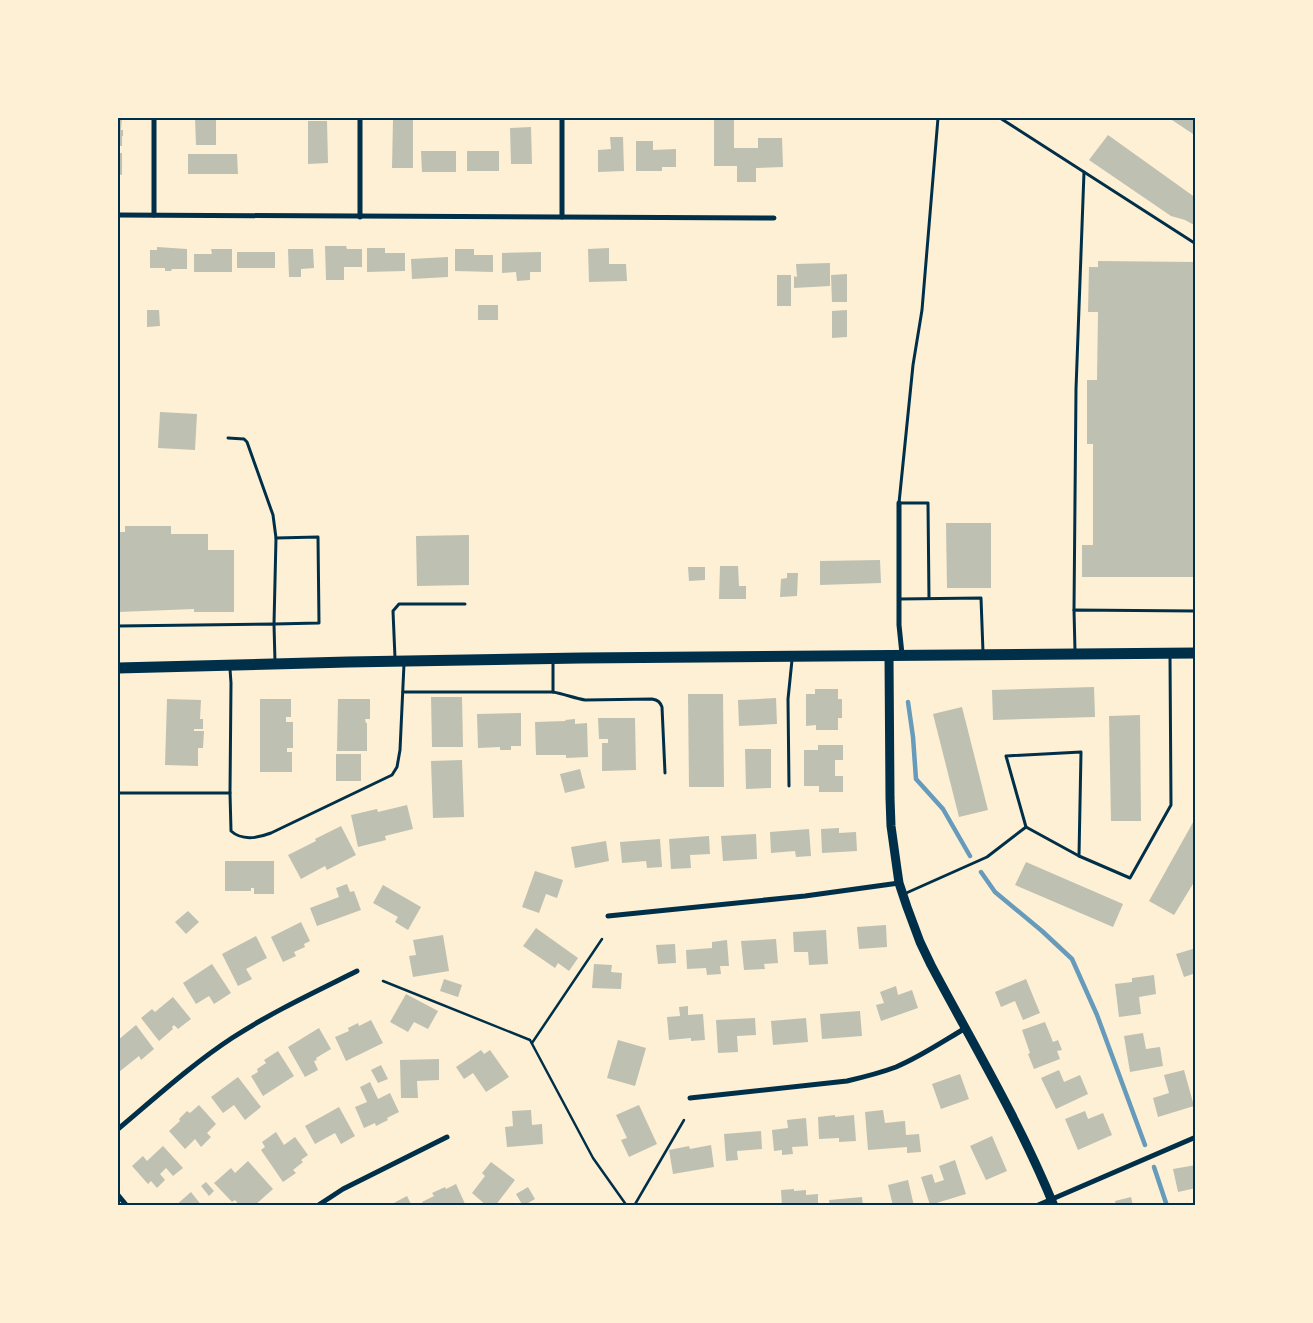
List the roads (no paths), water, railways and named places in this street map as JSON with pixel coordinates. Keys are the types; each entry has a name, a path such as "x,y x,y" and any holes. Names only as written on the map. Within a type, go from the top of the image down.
{"main road":[{"path":"118,668 552,658 1196,653"}],"street":[{"path":"154,118 154,215"},
{"path":"360,118 360,217"},
{"path":"562,118 562,217"},
{"path":"118,215 774,218"},
{"path":"899,502 899,625 902,656"},
{"path":"889,656 891,826 899,883 920,942 931,965 1036,1163 1053,1202"},
{"path":"608,916 805,896 899,883"},
{"path":"118,1129 193,1066 232,1038 274,1013 357,970"},
{"path":"690,1098 847,1081 867,1077 896,1067 964,1029"},
{"path":"317,1206 343,1189 447,1137"},
{"path":"1036,1206 1053,1202 1196,1137"},
{"path":"118,1195 127,1206"}],"lane":[{"path":"929,598 928,503 899,502 913,365 922,310 938,118"},
{"path":"1000,118 1196,244"},
{"path":"1075,655 1076,389 1084,172"},
{"path":"228,438 244,439 246,442 273,515 276,538 275,664"},
{"path":"118,626 318,623 318,537 276,538"},
{"path":"899,598 981,598 983,656"},
{"path":"230,665 230,793 232,831 236,836 259,837 271,834 392,775 397,767 400,750 403,692 393,611 399,604 465,604"},
{"path":"1074,610 1196,611"},
{"path":"1079,856 1081,752 1006,756 1026,827 1079,856 1130,878 1171,805 1170,653"},
{"path":"790,786 788,700 793,656"},
{"path":"552,658 554,692"},
{"path":"403,692 554,692 585,700 656,700 662,708 665,773"},
{"path":"118,794 230,793"},
{"path":"903,895 987,857 1026,827"}],"waterway":[{"path":"908,702 916,779 943,809 970,856"},
{"path":"981,872 995,892 1072,959 1097,1015 1145,1145"},
{"path":"1154,1167 1167,1206"}]}
